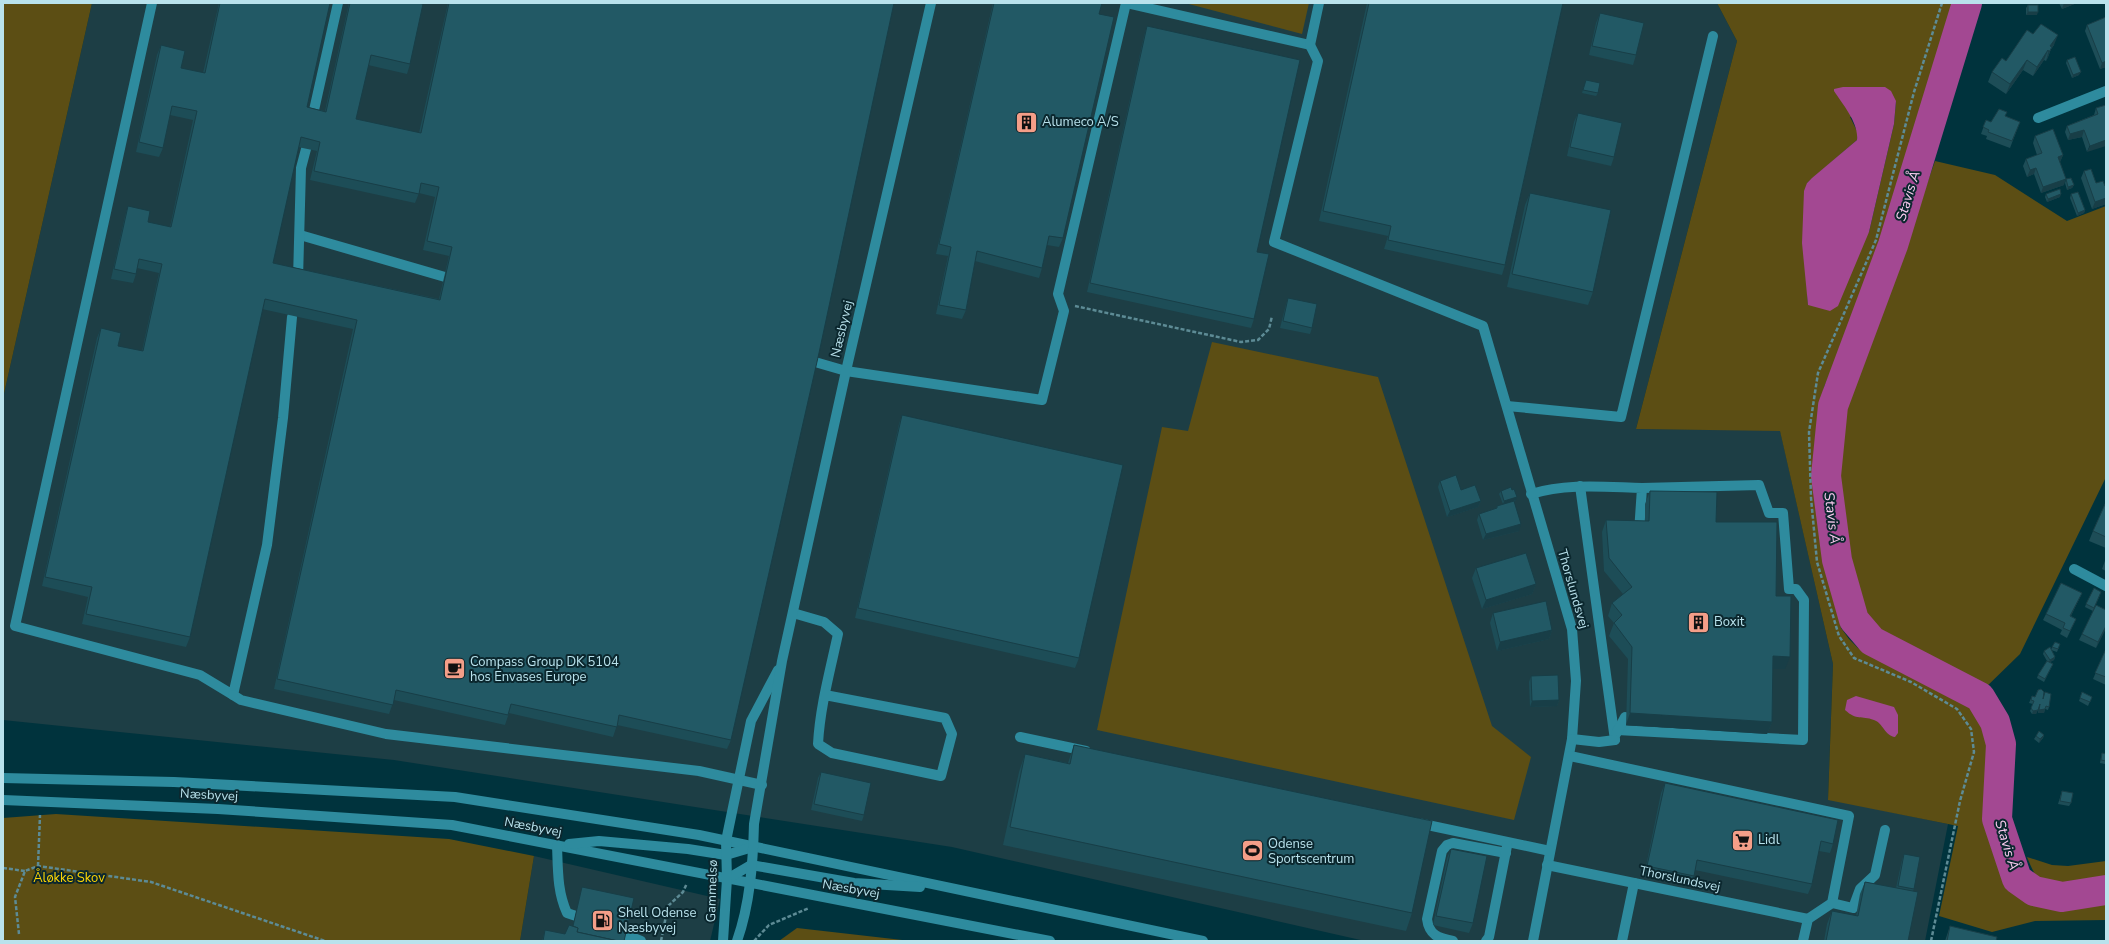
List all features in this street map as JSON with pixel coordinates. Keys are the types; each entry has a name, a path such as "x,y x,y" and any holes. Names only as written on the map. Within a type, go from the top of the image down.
{"street":[{"path":"152,3 15,626 200,674 241,700 386,734 699,771 762,785"},
{"path":"312,119 338,3"},
{"name":"Næsbyvej","path":"754,847 754,824 762,785 782,661 846,371 931,3"},
{"path":"815,362 846,371 1042,400 1064,311 1058,294 1126,3 1310,45 1319,3"},
{"path":"1506,406 1622,417 1712,36"},
{"name":"Thorslundsvej","path":"1310,45 1318,62 1274,242 1483,326 1531,494 1572,629 1576,681 1570,756 1533,941"},
{"path":"2038,118 2106,91"},
{"path":"298,279 301,168 306,149"},
{"path":"300,235 445,277"},
{"path":"233,695 267,545 283,418 292,317"},
{"path":"1531,494 1549,488 1580,486 1642,488 1759,485 1769,513 1783,513 1788,590 1796,589 1804,600 1803,740 1616,735 1599,742 1572,739"},
{"path":"1580,486 1616,735"},
{"path":"1639,532 1642,488"},
{"path":"2074,569 2106,586"},
{"path":"793,613 824,622 838,634 825,695 819,725 818,744 832,753 941,776 952,734 945,718 825,695"},
{"name":"Næsbyvej","path":"726,841 751,721 782,661"},
{"path":"1616,735 1625,717"},
{"path":"1020,737 1097,754"},
{"path":"1570,756 1849,816 1832,903 1808,919 1803,941"},
{"name":"Næsbyvej","path":"3,778 174,782 455,796 692,834 1203,941"},
{"name":"Næsbyvej","path":"3,800 218,809 452,825 1050,941"},
{"path":"1407,821 1550,851"},
{"path":"1832,903 1853,908 1860,888 1875,875 1885,830"},
{"path":"641,941 567,913 558,888 557,845 599,841 688,849 726,855 754,847 750,884 743,925 737,941"},
{"name":"Gammelsø","path":"723,941 727,879 726,841"},
{"path":"1486,941 1489,937 1508,842"},
{"path":"1453,941 1433,935 1428,928 1426,919 1442,851 1447,845 1453,843 1506,853"},
{"path":"727,879 751,865 854,883 956,889"},
{"name":"Thorslundsvej","path":"1547,865 1808,919"},
{"path":"1622,941 1634,883"}],"path":[{"path":"1931,941 1960,801 1974,752 1971,729 1957,709 1911,682 1854,658 1839,636 1816,562 1810,498 1809,432 1818,373 1876,240 1914,92 1942,3"},
{"path":"1061,303 1241,342 1258,340 1269,329 1272,316"},
{"path":"38,866 40,801"},
{"path":"3,868 25,871 38,866 151,882 324,941"},
{"path":"19,934 15,897 25,871"},
{"path":"661,941 668,906 683,892 692,871"},
{"path":"754,941 769,925 803,911 825,897"}],"shaded area":[{"path":"92,3 1717,3 1737,41 1636,429 1780,430 1833,664 1828,799 1948,824 1925,941 1365,941 952,847 394,760 3,720 3,398"},
{"path":"1843,87 1885,87 1891,91 1896,101 1894,124 1869,232 1838,306 1830,311 1808,305 1802,243 1804,191 1807,183 1812,178 1857,140 1856,127 1846,108 1834,91 1834,89"},
{"path":"1856,696 1894,707 1898,715 1898,733 1895,737 1889,734 1874,720 1853,716 1845,710 1847,700"},
{"path":"534,856 720,899 710,941 520,941"}],"green space":[{"path":"3,3 92,3 3,398"},
{"path":"1185,3 1309,3 1302,34"},
{"path":"1717,3 1954,3 1897,201 1876,265 1824,387 1819,431 1826,555 1841,628 1849,639 1858,648 1918,675 1948,691 1975,710 1988,722 1994,741 1992,762 1985,792 1984,814 1990,843 1996,859 2011,886 2021,896 2031,902 2039,904 2058,904 2106,896 2106,920 2035,921 1992,932 1939,916 1958,826 1828,800 1833,664 1780,431 1636,429 1737,41","holes":["1896,101 1894,124 1869,232 1808,305 1806,274 1807,183 1857,140 1858,133 1850,117"]},
{"path":"1935,161 1995,175 2067,221 2106,206 2106,477 2020,654 1981,692 1926,656 1881,636 1867,621 1852,577 1842,516 1839,450 1847,398 1900,261"},
{"path":"1212,342 1378,377 1492,726 1531,757 1514,820 1097,730 1162,427 1188,431"},
{"name":"Åløkke Skov","path":"56,814 449,839 534,856 520,941 3,941 3,818"},
{"path":"2027,857 2052,865 2068,866 2106,861 2106,881 2070,888 2052,886 2044,883 2037,877"},
{"path":"797,928 911,941 779,941"}],"building":[{"path":"220,3 330,3 307,107 326,112 350,3 423,4 410,64 371,55 356,119 421,133 449,3 894,3 819,353 731,740 619,715 617,727 511,704 508,715 396,690 393,705 277,679 357,320 265,299 190,637 86,614 92,587 45,577 101,328 121,333 118,346 143,351 162,264 139,259 136,274 114,269 128,206 150,211 148,222 171,227 197,111 172,106 163,148 139,142 161,45 185,51 181,68 205,73","holes":["301,137 320,142 314,171 419,194 421,183 439,187 427,241 452,247 440,300 273,263"]},
{"name":"Alumeco A/S","path":"994,3 1102,3 1099,14 1114,17 1063,238 1049,236 1042,268 977,251 966,310 939,305 951,247 939,244"},
{"path":"1369,3 1563,3 1505,265 1388,240 1391,226 1323,211"},
{"path":"2028,5 2038,5 2038,12 2028,12"},
{"path":"1600,13 1644,23 1636,55 1592,46"},
{"path":"2106,17 2106,61 2102,63 2087,25"},
{"path":"2041,24 2058,35 2050,46 2052,47 2049,52 2048,50 2037,67 2027,60 2010,84 1992,72 2002,58 2006,61 2027,30 2033,34"},
{"path":"1147,26 1300,60 1257,252 1269,254 1254,319 1090,283"},
{"path":"2075,57 2081,72 2073,75 2067,60"},
{"path":"1586,80 1600,83 1598,93 1583,90"},
{"path":"2106,105 2106,140 2090,146 2084,130 2070,134 2067,126 2098,114 2096,108"},
{"path":"1999,109 2007,112 2005,116 2020,122 2012,141 1988,132 1989,130 1983,127 1986,120 1991,122"},
{"path":"1578,113 1622,123 1614,157 1570,147"},
{"path":"2053,129 2063,155 2058,157 2066,179 2043,187 2036,168 2030,170 2026,159 2042,153 2035,136"},
{"path":"2091,169 2096,183 2103,181 2105,186 2106,185 2106,198 2095,202 2084,171"},
{"path":"2071,178 2074,185 2068,187 2066,179"},
{"path":"2060,189 2061,194 2048,199 2046,194"},
{"path":"2078,192 2085,210 2078,213 2071,194"},
{"path":"1530,193 1611,210 1593,292 1512,274"},
{"path":"1288,298 1317,304 1312,328 1283,321"},
{"path":"902,415 1123,465 1079,658 858,608"},
{"path":"1456,475 1461,490 1475,485 1481,501 1450,511 1440,481"},
{"path":"1511,487 1512,490 1514,489 1517,497 1504,501 1501,491"},
{"name":"Boxit","path":"1650,491 1717,492 1716,522 1777,522 1776,596 1791,596 1790,657 1773,656 1772,722 1630,713 1632,647 1614,623 1622,615 1612,603 1632,587 1609,558 1606,520 1649,521"},
{"path":"1514,501 1521,524 1486,534 1479,514 1497,508 1497,506"},
{"path":"2106,502 2106,537 2093,531"},
{"path":"1526,553 1536,584 1486,600 1476,568"},
{"path":"2061,583 2082,593 2070,616 2076,619 2070,631 2063,628 2065,623 2046,614"},
{"path":"2094,588 2101,592 2094,608 2086,604"},
{"path":"1546,601 1552,630 1500,642 1493,613"},
{"path":"2096,605 2106,610 2106,626 2098,642 2082,634"},
{"path":"2055,642 2060,644 2058,649 2052,647"},
{"path":"2050,647 2055,657 2050,660 2044,651"},
{"path":"2106,649 2106,677 2095,673"},
{"path":"2047,661 2053,664 2045,679 2038,675"},
{"path":"1558,675 1559,700 1532,701 1531,676"},
{"path":"2041,689 2044,692 2043,699 2045,692 2051,694 2049,707 2046,706 2045,709 2039,710 2040,704 2038,710 2033,711 2031,708 2034,701 2031,700 2032,696 2035,697 2038,690"},
{"path":"2082,692 2092,697 2090,702 2080,698"},
{"path":"2039,731 2044,735 2040,739 2036,736"},
{"path":"1074,745 1432,821 1412,913 1010,827 1025,754 1070,764"},
{"path":"2102,753 2106,754 2106,761 2101,760"},
{"path":"821,772 871,783 864,815 814,804"},
{"name":"Lidl","path":"1665,783 1838,820 1833,844 1821,841 1812,884 1697,860 1694,876 1647,866"},
{"path":"2062,791 2073,793 2071,803 2060,801"},
{"path":"1451,849 1487,856 1473,923 1436,916"},
{"path":"1904,854 1920,857 1914,889 1898,886"},
{"path":"1865,882 1918,892 1908,941 1826,941 1832,911 1858,916"},
{"path":"582,887 634,898 624,941 577,932 578,928 573,926"},
{"path":"569,925 578,928 577,932 618,941 543,941 545,930 565,934"},
{"path":"1950,926 1997,937 1996,941 1947,941"}],"waterway":[{"name":"Stavis Å","path":"1967,3 1893,245 1833,406 1826,476 1837,560 1854,620 1872,641 1980,697 1995,722 2001,744 1997,819 2017,879 2034,891 2062,897 2106,890"}],"place":[{"name":"Alumeco A/S","path":"1027,122"},
{"name":"Boxit","path":"1699,622"},
{"name":"Compass Group DK 5104 hos Envases Europe","path":"454,669"},
{"name":"Lidl","path":"1742,840"},
{"name":"Odense Sportscentrum","path":"1252,851"},
{"name":"Shell Odense Næsbyvej","path":"602,920"}]}
